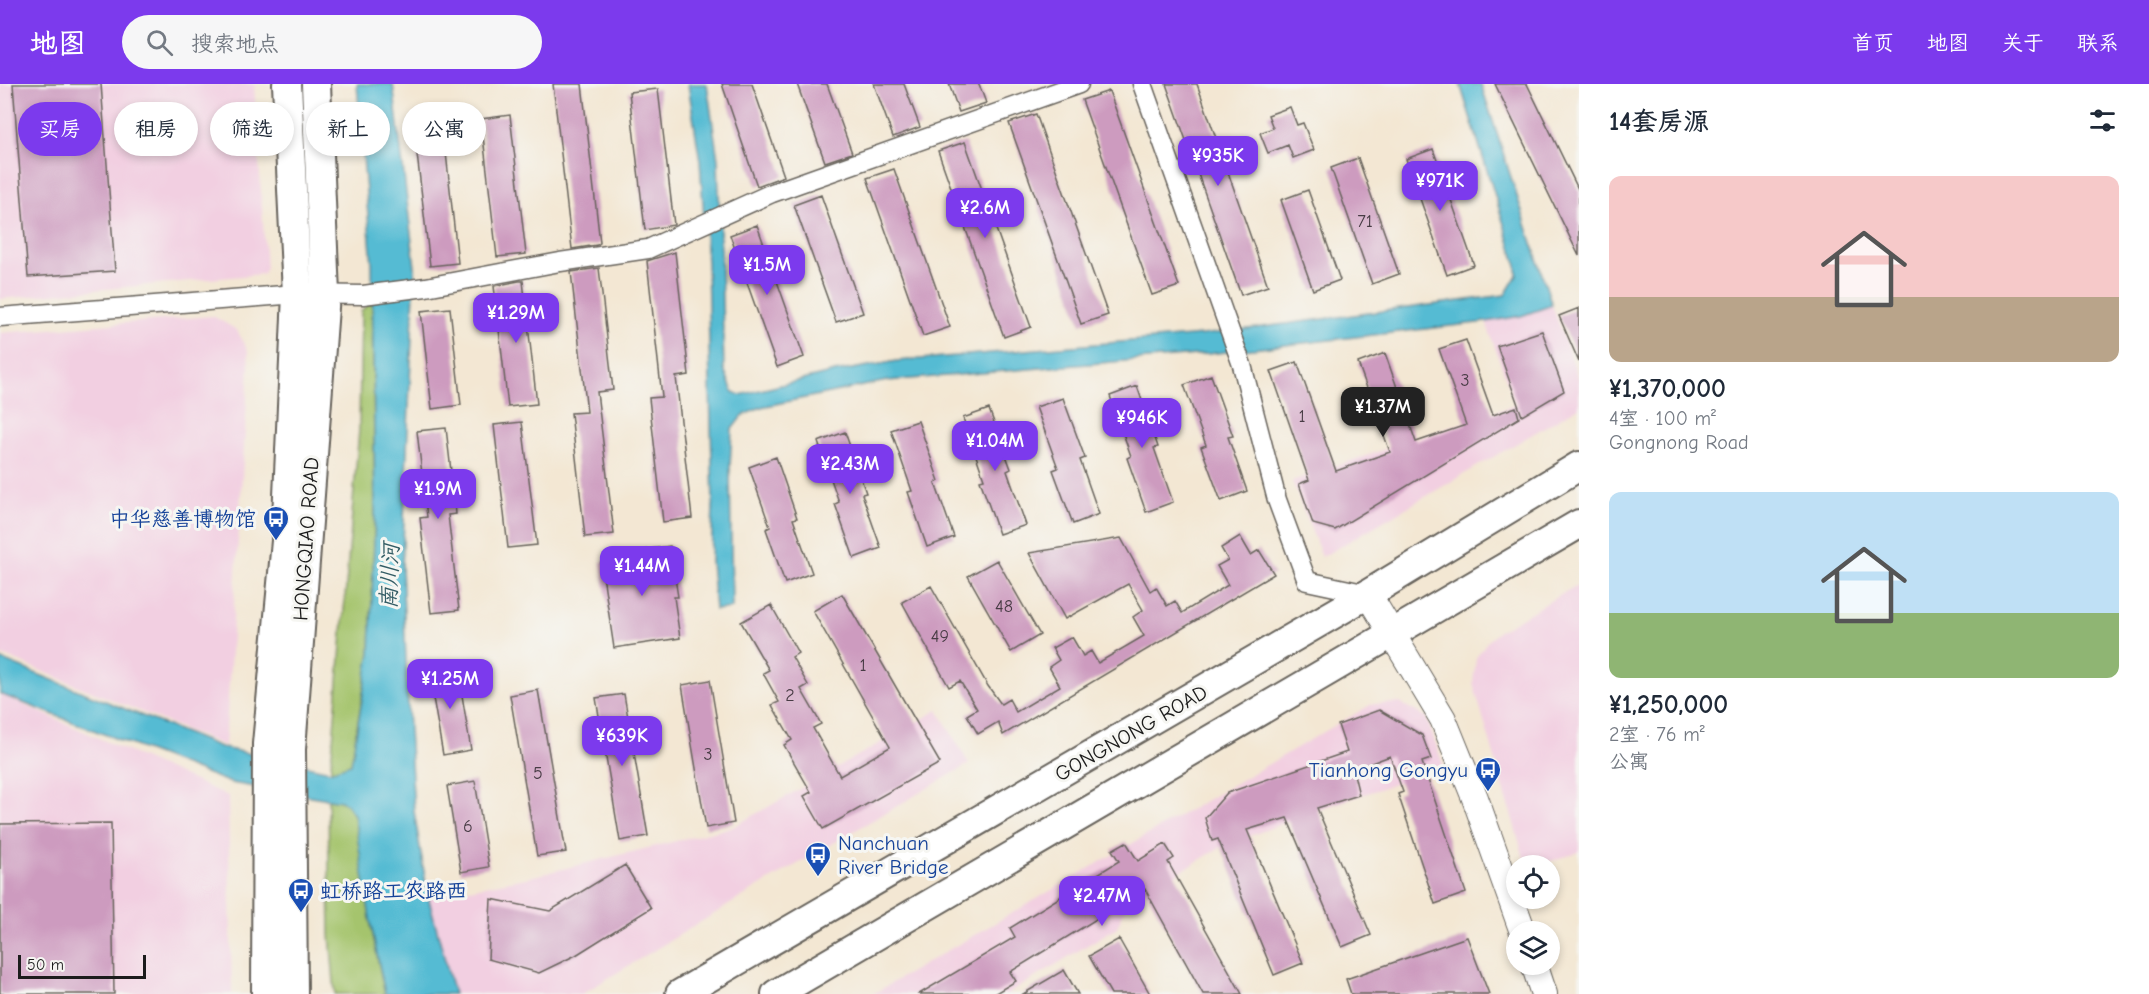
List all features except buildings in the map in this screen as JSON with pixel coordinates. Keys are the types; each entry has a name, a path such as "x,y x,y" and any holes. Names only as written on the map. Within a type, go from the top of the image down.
{"main road":[{"name":"HONGQIAO ROAD","path":"287,84 297,294 279,746 280,800 292,994"},
{"name":"HONGQIAO ROAD","path":"279,746 325,294 316,84"},
{"name":"GONGNONG ROAD","path":"680,994 1368,594 1579,466"},
{"path":"777,994 1579,524"},
{"name":"HONGQIAO ROAD","path":"267,994 280,800"}],"street":[{"path":"0,317 297,294 363,295 426,287 560,262 648,249 772,193 1079,84"},
{"path":"1143,84 1240,359 1277,500 1307,581 1368,594 1443,719 1475,798 1519,921"},
{"path":"1538,975 1544,994"}],"shaded area":[{"path":"0,84 254,84 255,102 210,102 210,156 259,156 266,268 263,274 0,299"},
{"path":"1552,305 1579,380 1579,407 1322,557 1292,481 1515,405 1486,322 1521,316"},
{"path":"213,316 237,330 248,351 249,368 225,746 0,654 0,333"},
{"path":"1579,584 1579,852 1560,858 1560,855 1523,855 1473,683 1476,658 1486,643 1499,631"},
{"path":"0,694 228,796 232,994 0,994"},
{"path":"1400,703 1426,717 1444,767 1326,807 1221,847 1127,904 1117,927 1008,994 873,994 1372,704"},
{"path":"938,710 969,764 765,883 582,994 454,994 428,897 526,878 733,827"}],"green space":[{"path":"372,301 375,513 370,653 355,739 371,925 385,994 335,994 330,935 328,801 359,430 361,311"}],"water":[{"name":"南川河","path":"357,84 393,84 415,267 402,567 414,811 428,896 454,994 385,994 371,925 354,815 341,801 231,783 0,694 0,659 223,748 330,771 351,764 370,653 375,513 372,264 363,156 390,156 390,102 358,102"},
{"path":"688,84 707,84 718,160 724,369 733,392 740,395 835,372 897,361 1202,335 1505,295 1517,275 1517,266 1460,84 1481,84 1552,305 1521,316 1486,322 1208,354 887,381 761,407 742,416 732,429 730,467 732,608 715,610 711,561 713,506 707,263 700,161"}],"place":[{"name":"中华慈善博物馆","path":"276,542"},
{"name":"Tianhong Gongyu","path":"1488,793"},
{"name":"Nanchuan River Bridge","path":"818,878"},
{"name":"虹桥路工农路西","path":"301,914"}]}
